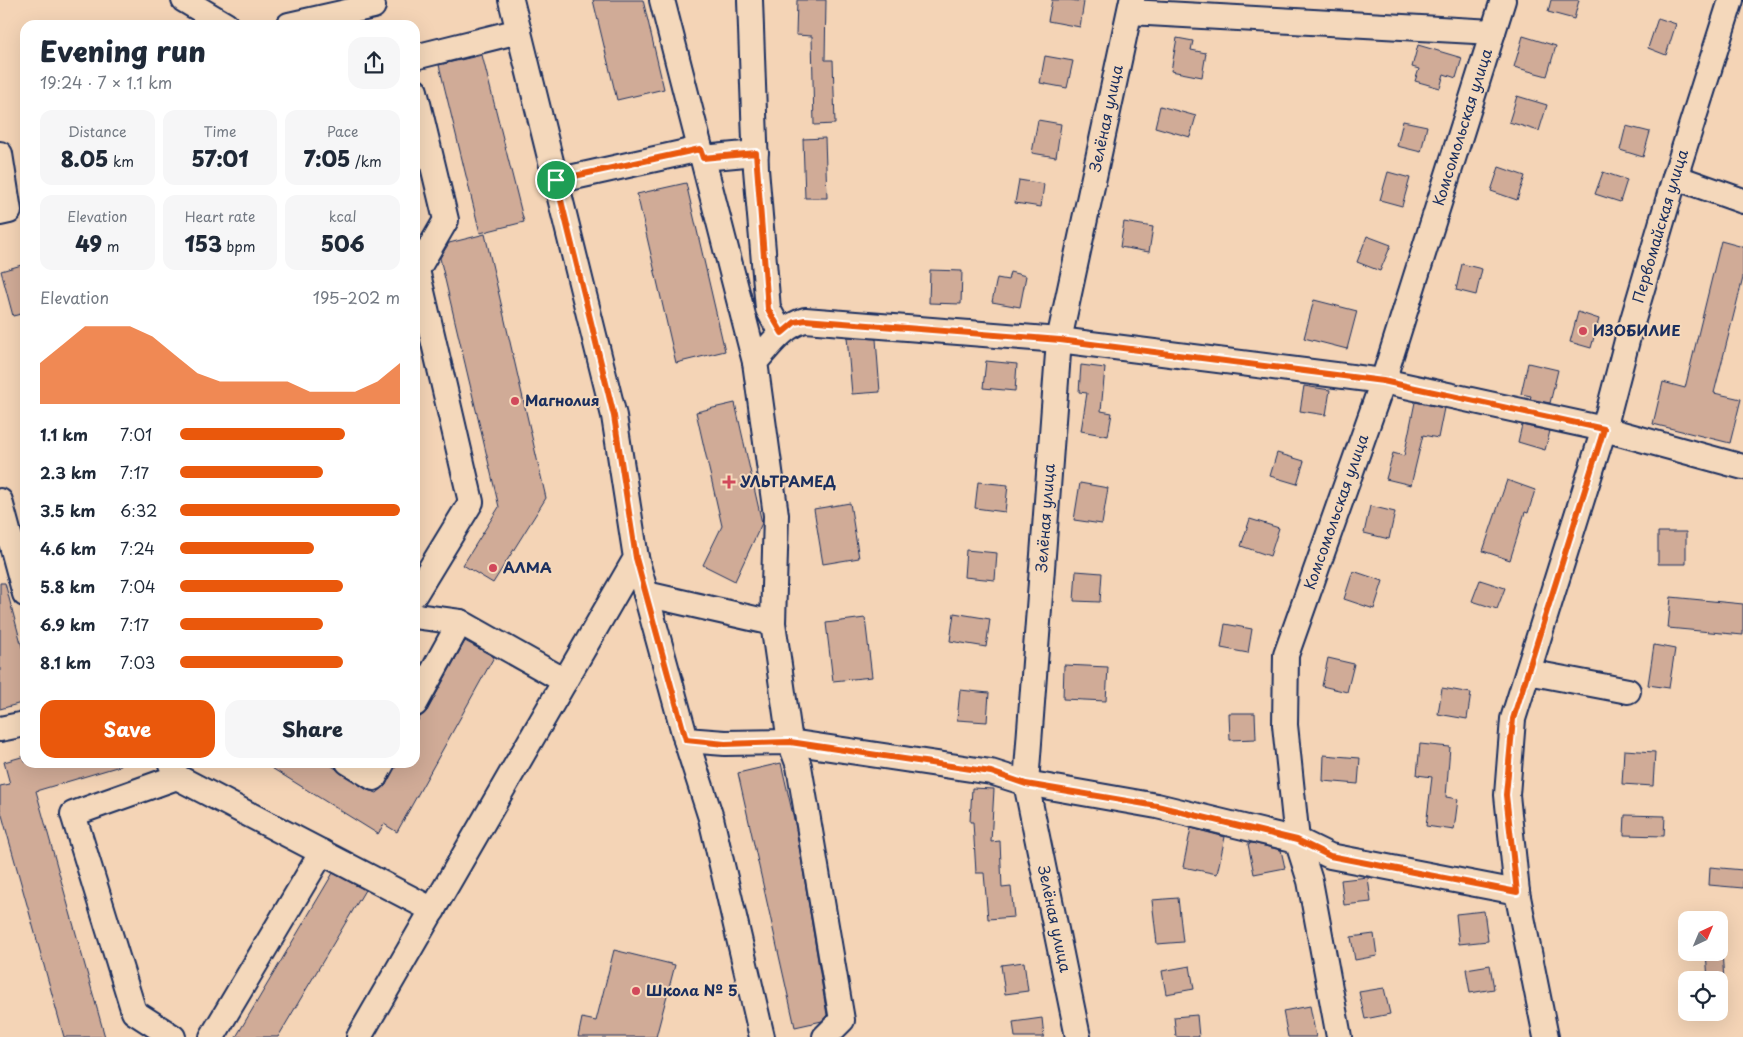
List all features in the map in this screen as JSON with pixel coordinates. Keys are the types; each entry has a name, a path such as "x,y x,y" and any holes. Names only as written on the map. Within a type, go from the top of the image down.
{"street":[{"path":"184,0 218,20"},
{"path":"511,0 614,416 636,558 686,740 711,818 762,1037"},
{"path":"662,0 755,362 776,516 773,623 790,742 799,766 842,1020 825,1037"},
{"path":"750,0 756,153 768,309 782,333"},
{"name":"Комсомольская улица","path":"1339,1037 1310,881 1297,840 1285,726 1286,655 1383,381 1503,0"},
{"name":"Первомайская улица","path":"1546,1037 1517,892 1506,795 1513,719 1604,429 1675,177 1732,0"},
{"path":"1131,6 1493,32"},
{"name":"Зелёная улица","path":"1078,1037 1026,784 1060,340 1131,6"},
{"path":"317,20 374,10"},
{"path":"420,56 519,31"},
{"path":"420,112 446,220 420,265"},
{"path":"556,180 702,154 756,153"},
{"path":"0,154 11,211"},
{"path":"1675,177 1743,201"},
{"path":"420,283 471,502 420,586"},
{"path":"755,362 795,322 805,320 1060,340 1383,381 1604,429 1743,467"},
{"path":"420,344 440,367"},
{"path":"0,501 20,575"},
{"path":"359,1037 636,558"},
{"path":"646,594 773,623"},
{"path":"420,617 460,622 565,681"},
{"path":"420,695 460,622"},
{"path":"1528,672 1628,691"},
{"path":"0,729 20,725"},
{"path":"686,740 725,744 790,742 991,772 1026,784 1157,806 1297,840 1330,856 1517,892"},
{"path":"358,768 374,778 380,768"},
{"path":"172,1037 134,1012 73,814 173,770 322,852 433,910"},
{"path":"212,1037 322,852"}],"building":[{"path":"593,0 643,0 664,89 617,100"},
{"path":"797,0 826,0 825,60 833,60 835,124 814,125 812,36 796,35"},
{"path":"1052,0 1084,2 1080,27 1048,21"},
{"path":"1551,0 1579,0 1574,19 1548,12"},
{"path":"1658,18 1676,24 1666,55 1648,48"},
{"path":"1523,36 1556,46 1547,76 1514,67"},
{"path":"1177,38 1193,41 1191,50 1206,53 1202,77 1171,71"},
{"path":"1418,45 1462,58 1456,78 1444,74 1440,88 1415,81 1419,69 1412,67"},
{"path":"482,55 524,222 480,233 439,65"},
{"path":"1045,56 1073,61 1067,88 1040,83"},
{"path":"1517,96 1547,105 1539,131 1509,122"},
{"path":"1160,106 1196,116 1190,137 1155,127"},
{"path":"1038,120 1061,124 1056,157 1032,153"},
{"path":"1403,121 1427,126 1421,152 1397,146"},
{"path":"1626,126 1650,132 1643,157 1620,150"},
{"path":"825,138 827,198 805,198 803,139"},
{"path":"1499,167 1525,176 1517,200 1491,191"},
{"path":"1388,172 1410,178 1402,206 1380,200"},
{"path":"1603,172 1627,180 1620,202 1595,194"},
{"path":"1019,180 1044,184 1041,207 1015,203"},
{"path":"686,183 725,351 676,363 637,194"},
{"path":"1124,222 1153,227 1149,252 1120,247"},
{"path":"485,234 546,498 493,583 463,565 499,507 440,258 449,243"},
{"path":"1367,236 1391,245 1380,271 1357,262"},
{"path":"1721,241 1743,247 1743,278 1714,393 1741,399 1730,443 1653,424 1663,382 1685,388"},
{"path":"1462,264 1482,269 1476,295 1456,290"},
{"path":"20,265 20,314 13,316 1,271"},
{"path":"930,270 962,271 961,304 929,303"},
{"path":"1010,272 1026,276 1020,307 992,302 997,278 1008,280"},
{"path":"1314,300 1357,311 1347,349 1304,338"},
{"path":"1578,312 1599,319 1591,348 1570,342"},
{"path":"847,337 876,339 880,392 852,394"},
{"path":"986,361 1017,364 1015,391 983,388"},
{"path":"1528,363 1558,370 1550,403 1530,399 1531,396 1521,394"},
{"path":"1081,365 1105,368 1101,411 1112,413 1108,436 1081,431 1087,393 1079,392"},
{"path":"1304,386 1330,390 1326,415 1300,411"},
{"path":"1415,402 1444,408 1438,438 1423,435 1411,485 1386,479 1393,453 1404,456"},
{"path":"735,403 762,523 735,581 703,565 722,526 696,412"},
{"path":"1522,425 1550,431 1545,450 1518,442"},
{"path":"1277,453 1304,461 1297,484 1270,476"},
{"path":"1507,480 1535,490 1528,513 1525,512 1510,560 1483,551"},
{"path":"978,482 1008,485 1005,512 975,508"},
{"path":"1080,483 1108,488 1102,524 1074,520"},
{"path":"850,503 859,558 823,564 814,509"},
{"path":"1370,506 1395,512 1389,539 1364,533"},
{"path":"1250,519 1279,528 1270,556 1241,546"},
{"path":"1658,532 1686,532 1686,564 1658,564"},
{"path":"966,550 997,553 995,580 964,577"},
{"path":"1076,571 1102,573 1100,602 1074,601"},
{"path":"1353,571 1383,581 1374,609 1344,599"},
{"path":"1480,580 1505,588 1497,609 1472,601"},
{"path":"0,583 5,583 20,639 20,703 0,709"},
{"path":"1671,597 1743,604 1743,635 1668,628"},
{"path":"954,613 990,619 986,647 950,641"},
{"path":"865,618 872,677 833,681 826,623"},
{"path":"1225,624 1252,629 1248,653 1221,648"},
{"path":"465,641 494,657 397,832 384,824 378,834 272,768 335,768 367,790 377,793 386,785 394,768 420,768 420,717 427,711"},
{"path":"1654,645 1675,649 1669,688 1648,685"},
{"path":"1328,658 1354,664 1347,692 1322,686"},
{"path":"1064,665 1108,667 1106,701 1063,699"},
{"path":"1442,688 1471,693 1467,719 1438,714"},
{"path":"960,690 989,693 987,722 957,720"},
{"path":"1229,713 1255,713 1256,739 1230,740"},
{"path":"1420,744 1450,747 1446,797 1458,799 1454,830 1426,826 1432,777 1417,775"},
{"path":"1624,750 1655,752 1653,786 1622,784"},
{"path":"1324,755 1360,758 1358,784 1323,781"},
{"path":"20,757 20,768 113,768 36,791 105,1037 64,1037 0,808 0,786 10,784 4,762"},
{"path":"781,763 796,828 827,1015 822,1021 795,1027 738,773"},
{"path":"972,788 994,789 991,842 1000,841 1002,888 1011,887 1014,917 988,919 984,873 976,873 973,822 970,822"},
{"path":"1625,815 1665,816 1664,836 1624,835"},
{"path":"1191,828 1225,837 1217,874 1183,867"},
{"path":"1252,843 1281,850 1285,868 1254,874 1248,844"},
{"path":"1710,867 1743,870 1743,888 1709,885"},
{"path":"333,873 365,890 278,1037 236,1037"},
{"path":"1368,877 1371,902 1344,905 1341,880"},
{"path":"1178,898 1183,942 1157,944 1152,900"},
{"path":"1484,911 1488,941 1459,944 1456,914"},
{"path":"1374,934 1377,956 1355,960 1351,937"},
{"name":"Школа № 5","path":"614,950 675,965 656,1037 578,1037 582,1018 596,1021"},
{"path":"1707,961 1723,961 1723,971 1707,971"},
{"path":"1024,962 1028,991 1005,994 1001,965"},
{"path":"1490,965 1494,989 1470,993 1466,969"},
{"path":"1190,966 1194,989 1166,994 1162,971"},
{"path":"1384,988 1390,1014 1365,1019 1359,992"},
{"path":"1310,1006 1316,1037 1288,1037 1283,1011"},
{"path":"1197,1015 1199,1037 1176,1037 1174,1017"},
{"path":"1042,1018 1044,1037 1015,1037 1013,1022"}],"place":[{"name":"ИЗОБИЛИЕ","path":"1583,331"},
{"name":"Магнолия","path":"515,401"},
{"name":"УЛЬТРАМЕД","path":"729,482"},
{"name":"АЛМА","path":"493,568"},
{"name":"Школа № 5","path":"636,991"}],"route":[{"path":"700,149 703,158 756,153 768,309 782,333 795,322 805,320 1060,340 1383,381 1604,429 1513,719 1506,795 1517,892 1483,887 1330,856 1297,840 1157,806 1026,784 991,772 790,742 725,744 686,740 636,558 614,416 556,180 700,149"}]}
